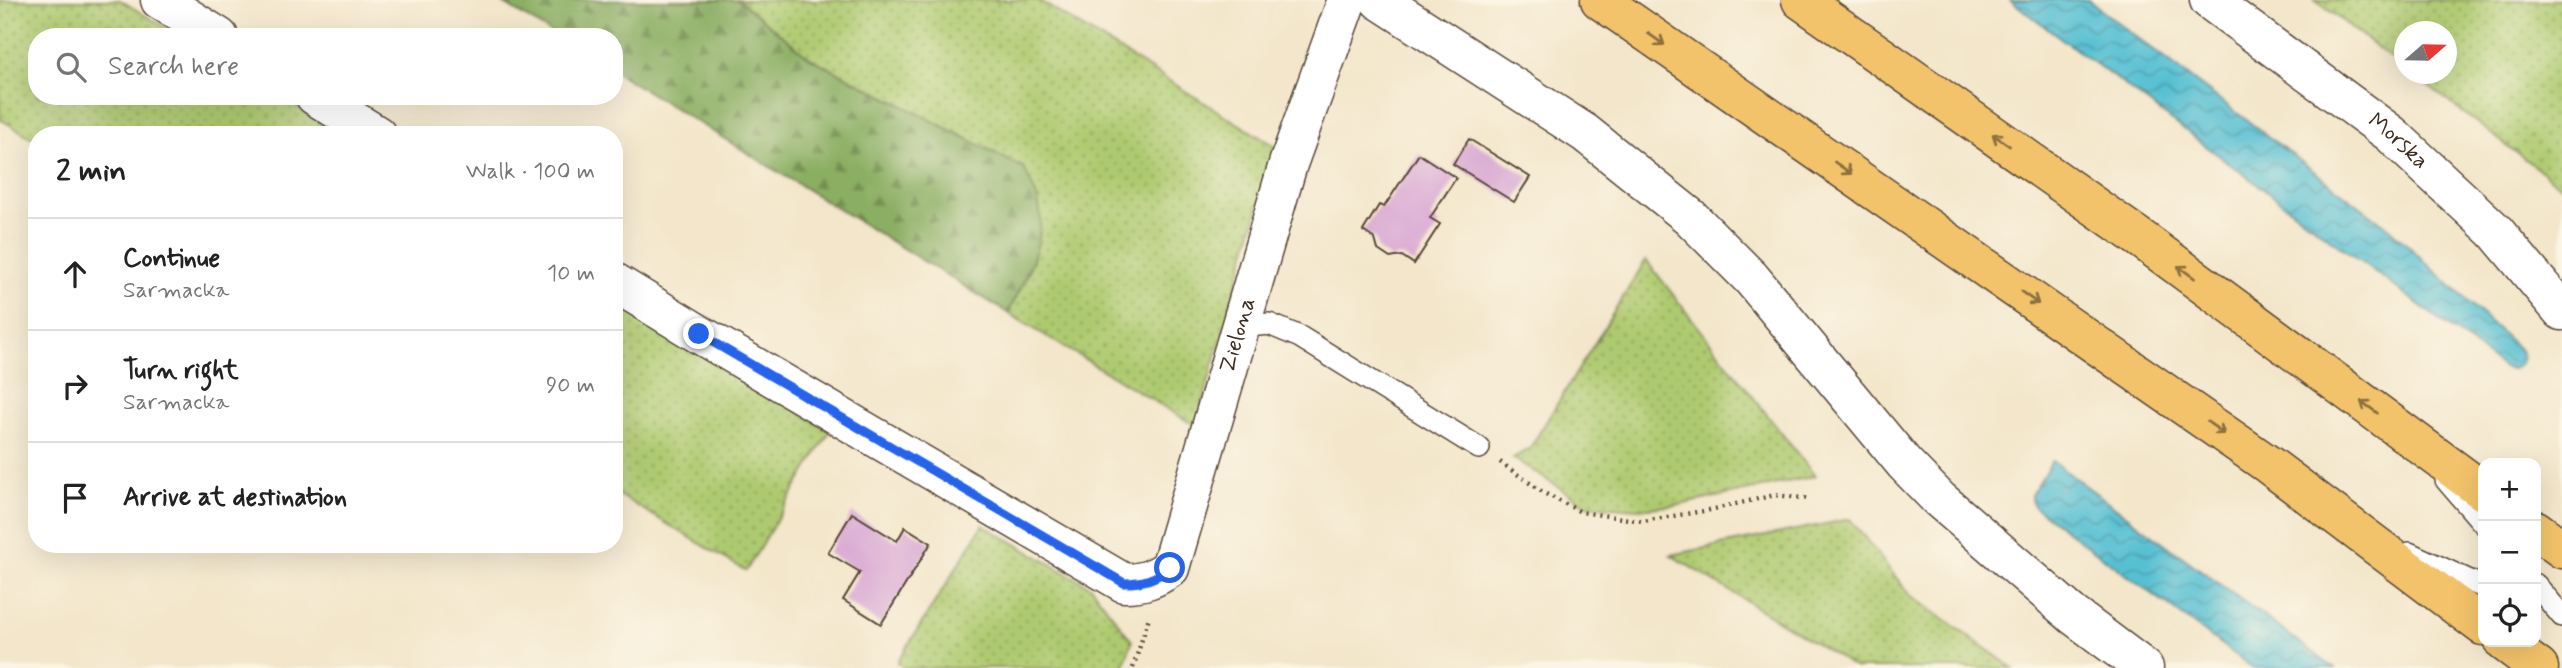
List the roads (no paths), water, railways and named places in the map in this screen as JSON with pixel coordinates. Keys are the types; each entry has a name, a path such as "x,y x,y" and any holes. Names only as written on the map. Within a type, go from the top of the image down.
{"highway":[{"path":"1600,0 2258,458 2478,622"},
{"path":"1801,0 2144,241 2478,487"},
{"path":"2541,534 2562,549"},
{"path":"2511,647 2539,668"}],"street":[{"path":"160,0 205,28"},
{"name":"Zielona","path":"623,288 1124,583 1140,583 1156,578 1170,568 1238,327 1288,164 1347,0"},
{"path":"1379,0 1586,133 1690,217 1751,278 1904,463 1939,499 2063,607 2144,668"},
{"name":"Morska","path":"2209,0 2391,134 2494,231 2562,311"},
{"path":"329,105 363,126"}],"lane":[{"path":"1238,327 1269,324 1300,337 1479,448"},
{"path":"2410,437 2481,521"},
{"path":"2354,529 2478,585"},
{"path":"2541,592 2562,617"},
{"path":"2541,612 2562,622"}],"water":[{"path":"2010,0 2088,0 2390,229 2519,349 2523,357 2520,365 2513,369 2504,368"},
{"path":"2052,461 2334,668 2253,668 2035,507 2031,495"}]}
